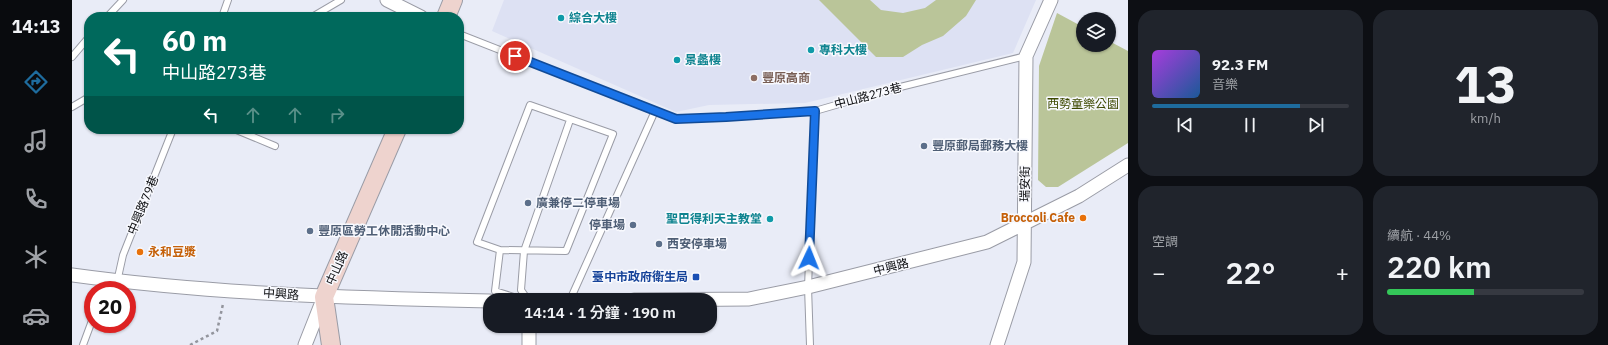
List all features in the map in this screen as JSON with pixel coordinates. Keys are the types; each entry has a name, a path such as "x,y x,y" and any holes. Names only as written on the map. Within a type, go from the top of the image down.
{"street":[{"path":"387,0 411,12"},
{"path":"448,12 453,0"},
{"name":"瑞安街","path":"997,345 1024,262 1026,56 1050,0"},
{"name":"中山路","path":"331,345 324,297 395,134"},
{"name":"中興路","path":"717,299 749,299 808,287 987,242 1079,196 1128,165"},
{"name":"中興路","path":"72,275 97,281"},
{"name":"中興路","path":"136,285 324,297 483,301"},
{"path":"305,345 324,297"},
{"path":"529,333 529,345"}],"lane":[{"path":"112,12 123,0"},
{"path":"224,12 228,0"},
{"path":"321,12 341,0"},
{"name":"中山路273巷","path":"464,36 676,119 815,111 884,91 1026,56"},
{"path":"72,56 84,43"},
{"path":"72,107 84,100"},
{"path":"530,105 570,120 613,134 566,251 500,250 477,242 530,105"},
{"path":"573,293 655,111"},
{"path":"810,345 808,287 815,111"},
{"path":"523,293 521,290 524,250 570,120"},
{"name":"中興路79巷","path":"111,281 171,134"},
{"path":"246,134 275,146"},
{"path":"500,250 495,291 501,293"},
{"path":"83,345 87,333"}],"path":[{"path":"190,345 217,331 227,290"}],"shaded area":[{"name":"豐原高商","path":"504,0 1036,0 1013,53 805,103 709,105 676,112 492,31"}],"green space":[{"path":"819,0 870,0 881,10 903,13 925,8 936,0 976,0 966,16 943,36 922,45 903,57 876,57"},
{"name":"西勢童樂公園","path":"1057,13 1076,23 1076,52 1116,52 1116,45 1128,51 1128,143 1058,187 1046,187 1038,180 1039,66"}],"place":[{"name":"綜合大樓","path":"561,18"},
{"name":"專科大樓","path":"811,50"},
{"name":"景蠡樓","path":"677,60"},
{"name":"豐原高商","path":"754,78"},
{"name":"豐原郵局郵務大樓","path":"924,146"},
{"name":"廣兼停二停車場","path":"528,203"},
{"name":"Broccoli Cafe","path":"1083,218"},
{"name":"聖巴得利天主教堂","path":"770,219"},
{"name":"停車場","path":"633,225"},
{"name":"豐原區勞工休閒活動中心","path":"310,231"},
{"name":"西安停車場","path":"659,244"},
{"name":"永和豆漿","path":"140,252"},
{"name":"臺中市政府衛生局","path":"696,277"}],"route":[{"path":"515,56 676,119 815,111 809,258"}]}
